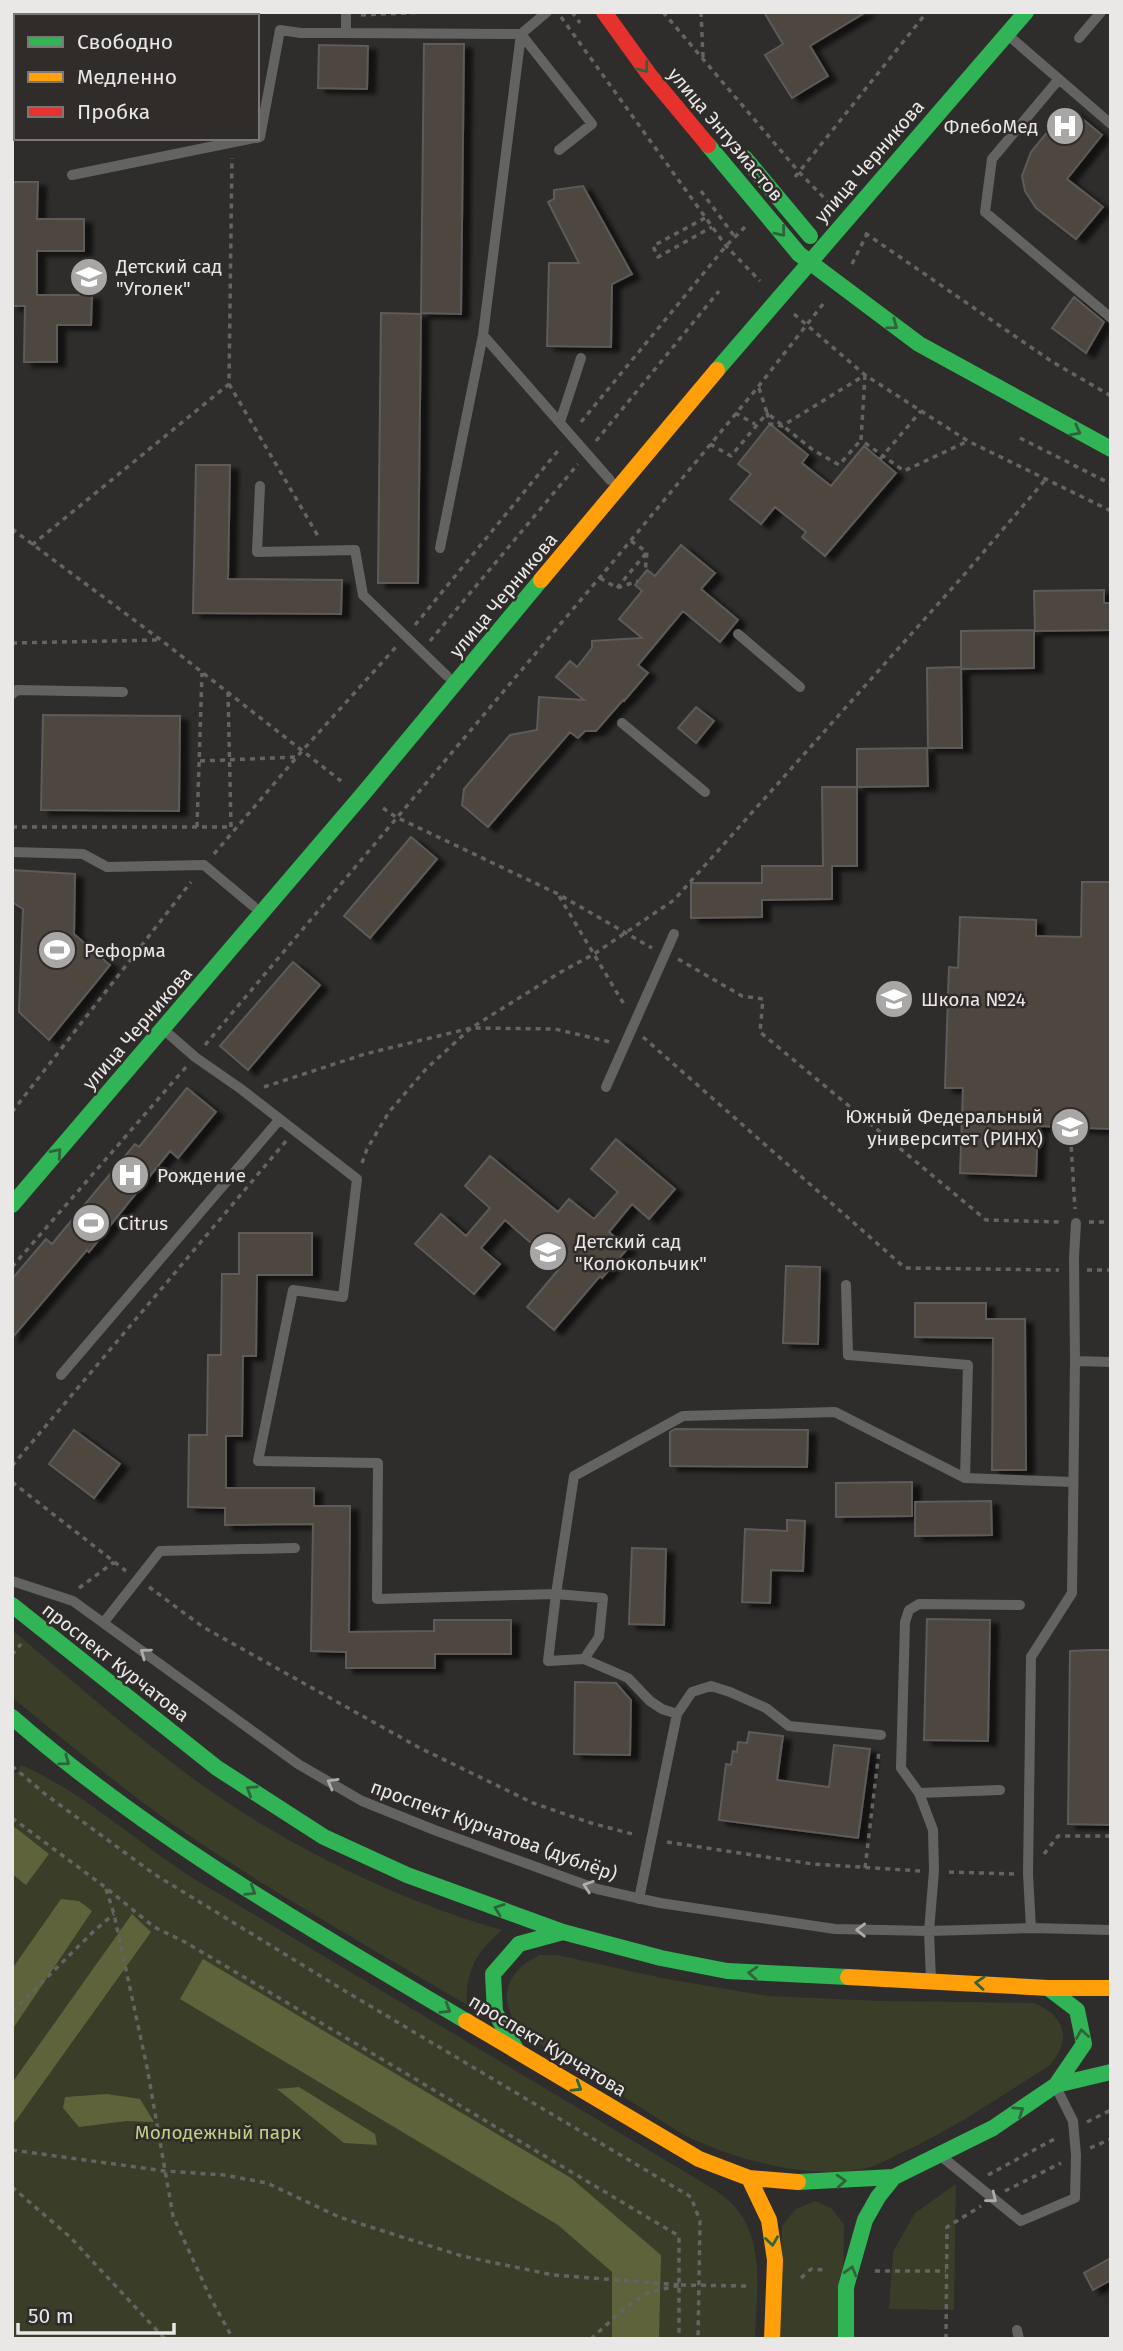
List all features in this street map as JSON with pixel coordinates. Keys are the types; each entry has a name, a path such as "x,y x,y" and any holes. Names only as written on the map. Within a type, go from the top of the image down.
{"street":[{"name":"улица Энтузиастов","path":"604,12 648,73 804,258 919,344 1111,449"},
{"name":"улица Черникова","path":"12,1184 253,906 358,791 447,676 610,480 804,258 822,247 842,215 1011,12"},
{"name":"улица Черникова","path":"842,215 1026,12"},
{"path":"732,144 822,247"},
{"name":"улица Черникова","path":"12,1205 163,1029 773,294"},
{"path":"953,344 1111,433"},
{"name":"проспект Курчатова","path":"12,1605 217,1768 324,1837 407,1875 563,1932 661,1958 727,1971 1048,1988 1111,1988"},
{"name":"проспект Курчатова","path":"12,1717 51,1751 190,1853 699,2160 749,2178 804,2183 894,2177 993,2128 1056,2085 1111,2072"},
{"path":"518,2052 495,2012 494,1974 519,1944 563,1932"},
{"path":"1048,1988 1077,2010 1084,2044 1056,2085"},
{"path":"846,2339 846,2287 865,2220 894,2177"},
{"path":"749,2178 769,2220 775,2260 772,2339"}],"lane":[{"path":"346,12 346,33"},
{"path":"259,137 279,30 302,33 521,34 547,12"},
{"path":"1079,38 1101,12"},
{"path":"521,34 592,124 559,150"},
{"path":"440,548 483,335 521,34"},
{"path":"1007,34 1111,124"},
{"path":"1059,79 992,159 985,212 1111,318"},
{"path":"72,175 246,140"},
{"path":"483,335 610,480"},
{"path":"559,422 581,358"},
{"path":"260,486 257,552 355,550 363,595 447,676"},
{"path":"738,634 800,687"},
{"path":"12,694 16,690 123,692"},
{"path":"622,723 705,792"},
{"path":"12,852 83,854 107,867 204,865 253,906"},
{"path":"606,1087 674,934"},
{"path":"163,1029 195,1057 241,1089 357,1179 342,1297 293,1290 258,1461 377,1463 377,1599 556,1594 603,1598 598,1637 584,1659"},
{"path":"61,1375 280,1119"},
{"path":"1031,1928 1028,1874 1031,1657 1072,1592 1076,1223"},
{"path":"846,1285 848,1354 968,1365 965,1478"},
{"path":"1075,1361 1111,1362"},
{"path":"677,1714 650,1701 628,1678 584,1659 548,1661 574,1476 683,1416 835,1412 965,1478 1073,1482"},
{"path":"104,1622 159,1550 295,1548"},
{"name":"проспект Курчатова (дублёр)","path":"12,1581 66,1598 104,1622 298,1764 362,1801 597,1889 639,1899 835,1929 1111,1930"},
{"path":"931,1980 929,1931 934,1871 933,1830 919,1793 901,1768 905,1622 909,1610 919,1604 1020,1605"},
{"path":"639,1899 677,1714 692,1692 711,1686 730,1692 766,1708 789,1726 881,1735"},
{"path":"919,1793 1000,1790"},
{"path":"939,2155 1021,2221 1075,2198 1076,2155 1073,2121 1056,2085"}],"path":[{"path":"558,12 726,246 806,326 865,375 968,442 1111,511"},
{"path":"663,12 799,172 842,215 1051,361 1111,396"},
{"path":"701,12 703,59"},
{"path":"778,195 927,12"},
{"path":"232,143 229,384 327,551"},
{"path":"701,191 735,237"},
{"path":"571,435 726,246 763,210"},
{"path":"705,218 653,246 658,257 712,227"},
{"path":"12,1267 195,1057 600,578 758,387 838,284"},
{"path":"422,651 719,291"},
{"path":"782,426 865,375"},
{"path":"758,387 770,424 782,426 813,450 839,465 861,440 865,375"},
{"path":"32,545 229,384"},
{"path":"881,458 921,411"},
{"path":"736,413 755,425"},
{"path":"710,443 730,456 767,413"},
{"path":"1020,438 1111,484"},
{"path":"861,440 881,458 904,471 968,442"},
{"path":"357,1179 367,1149 389,1112 426,1069 471,1028 594,954 674,900 1046,479"},
{"path":"12,529 228,692 330,774 396,817 558,894 665,955 684,961 742,996 763,999 760,1032 986,1220 1111,1222"},
{"path":"631,541 647,552"},
{"path":"645,573 647,552"},
{"path":"617,588 647,552"},
{"path":"600,578 617,588 638,581"},
{"path":"387,639 395,649"},
{"path":"12,643 160,640"},
{"path":"197,827 202,673"},
{"path":"12,1112 204,865 231,835 228,692"},
{"path":"200,761 297,757"},
{"path":"12,827 231,827"},
{"path":"558,894 644,1039 905,1268 1111,1270"},
{"path":"241,1089 265,1087 365,1054 471,1028 555,1029 624,1046"},
{"path":"1070,1127 1076,1223"},
{"path":"12,1466 295,1131"},
{"path":"12,1482 203,1627 418,1747 533,1803 591,1823 651,1839 736,1854 865,1868 1028,1874 1058,1836 1111,1836"},
{"path":"66,1598 114,1562"},
{"path":"865,1868 881,1735"},
{"path":"12,1766 45,1794 154,1874 691,2197 699,2221 698,2339"},
{"path":"12,1818 154,1927 185,1942 680,2236 679,2339"},
{"path":"105,1887 114,1913 146,2067 173,2216 210,2297 233,2339"},
{"path":"12,2011 114,1913"},
{"path":"974,2183 1111,2110"},
{"path":"12,2150 165,2171 224,2175 267,2183 339,2217 462,2256 553,2275 681,2285 773,2287 794,2283 811,2269 946,2272"},
{"path":"12,2187 70,2237 165,2339"},
{"path":"591,2339 626,2307 649,2292 681,2285"}],"green space":[{"path":"12,1630 153,1748 242,1812 304,1848 368,1880 434,1908 502,1930 485,1946 474,1963 468,1981 467,2005 243,1871 171,1823 12,1697"},
{"name":"Молодежный парк","path":"21,1765 89,1804 196,1880 722,2195 745,2221 755,2253 755,2339 12,2339 12,1772 17,1773"},
{"path":"12,1825 49,1854 26,1885 12,1874"},
{"path":"61,1899 79,1901 92,1911 12,2030 12,1969"},
{"path":"132,1914 151,1932 12,2126 12,2083"},
{"path":"540,1955 557,1955 662,1978 767,1996 1033,2003 1052,2014 1062,2029 1063,2037 1057,2056 1050,2065 921,2144 867,2168 822,2172 798,2170 727,2153 684,2135 527,2036 510,2013 507,1991 517,1971"},
{"path":"203,1959 571,2178 661,2255 659,2339 612,2339 612,2272 558,2225 180,1999"},
{"path":"299,2087 375,2134 377,2145 344,2143 277,2089"},
{"path":"107,2094 140,2099 154,2122 127,2121 79,2127 63,2108 65,2097"},
{"path":"956,2184 954,2310 889,2309 893,2252 915,2213"},
{"path":"815,2201 831,2208 844,2224 843,2339 779,2339 782,2226 796,2209"}],"building":[{"path":"764,12 866,12 810,46 828,76 792,98 765,55 783,44"},
{"path":"424,44 464,44 461,314 421,313"},
{"path":"319,45 368,46 367,89 318,88"},
{"path":"1068,107 1102,135 1067,179 1103,207 1076,239 1036,208 1025,191 1022,176 1031,152"},
{"path":"12,182 38,182 37,219 84,219 84,251 37,251 37,295 92,295 91,325 57,325 57,362 24,362 25,306 12,306"},
{"path":"583,186 632,274 612,284 611,347 547,346 549,263 579,263 548,202 554,199 554,190"},
{"path":"1074,297 1104,322 1086,353 1052,328"},
{"path":"381,313 421,314 418,583 378,583"},
{"path":"770,424 808,455 802,463 831,486 864,446 896,473 825,556 802,537 806,532 775,507 761,524 730,499 751,474 738,464"},
{"path":"196,465 230,465 228,579 342,580 341,614 193,613"},
{"path":"681,545 715,573 701,589 738,620 720,642 683,611 638,665 648,673 624,701 596,731 585,731 578,738 570,732 488,827 462,805 464,789 510,735 537,730 539,697 584,700 556,677 570,661 577,667 592,648 592,641 642,638 619,619 642,591 635,585 647,570 655,576"},
{"path":"1104,590 1104,603 1111,603 1111,630 1035,631 1034,591"},
{"path":"1034,630 1034,668 961,669 961,631"},
{"path":"961,667 962,748 928,748 927,668"},
{"path":"696,707 714,721 696,743 678,728"},
{"path":"43,715 180,716 179,811 41,810"},
{"path":"927,748 928,786 857,787 857,749"},
{"path":"822,787 857,787 857,866 832,866 832,899 762,900 762,917 691,918 691,883 762,883 762,866 823,866"},
{"path":"411,837 437,859 370,938 344,916"},
{"name":"Реформа","path":"12,870 75,874 74,934 110,965 49,1040 19,1012 23,909 12,902"},
{"path":"1082,882 1111,882 1111,1129 1038,1126 1036,1176 960,1173 963,1088 945,1088 949,967 958,968 960,917 1036,920 1036,936 1081,937"},
{"path":"293,962 320,985 248,1070 220,1046"},
{"path":"187,1088 216,1112 178,1158 170,1151 89,1252 87,1250 12,1338 12,1279 46,1239 52,1244 135,1144 139,1147"},
{"path":"616,1139 675,1189 649,1219 632,1204 609,1232 628,1248 554,1330 527,1307 564,1263 535,1238 531,1243 505,1220 481,1248 500,1264 474,1294 415,1244 441,1214 466,1236 490,1208 465,1186 490,1156 558,1212 569,1199 594,1219 618,1192 591,1169"},
{"path":"239,1233 312,1233 312,1275 257,1275 256,1356 243,1356 242,1436 226,1436 226,1488 314,1488 314,1506 350,1506 349,1632 434,1631 434,1620 511,1620 511,1654 435,1654 435,1668 346,1668 346,1652 311,1651 313,1524 225,1525 225,1508 188,1507 189,1435 207,1435 208,1355 221,1355 222,1274 239,1274"},
{"path":"786,1266 820,1267 818,1344 783,1343"},
{"path":"915,1303 986,1303 986,1319 1025,1319 1026,1470 992,1470 993,1338 915,1337"},
{"path":"675,1429 808,1430 807,1467 670,1466 670,1432"},
{"path":"74,1430 120,1464 94,1498 49,1464"},
{"path":"912,1482 912,1516 836,1517 836,1483"},
{"path":"991,1501 992,1535 915,1536 915,1502"},
{"path":"787,1520 805,1521 803,1571 771,1570 770,1603 742,1602 745,1529 787,1531"},
{"path":"632,1548 666,1549 664,1625 629,1624"},
{"path":"927,1619 990,1620 988,1741 924,1740"},
{"path":"1111,1650 1111,1825 1068,1824 1070,1651"},
{"path":"575,1682 616,1683 631,1700 630,1755 574,1754"},
{"path":"749,1732 783,1736 777,1780 829,1787 834,1745 870,1749 858,1838 719,1820 726,1764 731,1765 733,1751 737,1752 738,1742 747,1743"},
{"path":"1111,2258 1111,2280 1093,2290 1084,2273"}],"traffic: fast":[{"path":"717,370 1026,12"},
{"path":"708,145 799,254 919,344 1111,449"},
{"path":"745,158 810,236"},
{"path":"12,1205 363,794 541,580"},
{"path":"12,1605 217,1768 324,1837 407,1875 563,1932 661,1958 727,1971 848,1977"},
{"path":"12,1717 64,1761 174,1841 289,1916 466,2021"},
{"path":"517,2051 495,2012 493,1974 519,1944 563,1932"},
{"path":"1048,1988 1077,2010 1084,2044 1056,2085"},
{"path":"798,2182 894,2177 993,2128 1056,2085 1111,2072"},
{"path":"846,2339 846,2287 865,2220 894,2177"}],"traffic: slow":[{"path":"541,580 717,370"},
{"path":"848,1977 1048,1988 1111,1988"},
{"path":"466,2021 699,2159 749,2178 798,2182"},
{"path":"749,2178 769,2220 775,2260 772,2339"}],"traffic: jam":[{"path":"604,12 648,73 708,145"}],"place":[{"name":"ФлебоМед","path":"1065,126"},
{"name":"Детский сад \"Уголек\"","path":"89,277"},
{"name":"Реформа","path":"57,950"},
{"name":"Школа №24","path":"894,999"},
{"name":"Южный Федеральный университет (РИНХ)","path":"1070,1127"},
{"name":"Рождение","path":"130,1175"},
{"name":"Citrus","path":"91,1223"},
{"name":"Детский сад \"Колокольчик\"","path":"548,1252"}]}
